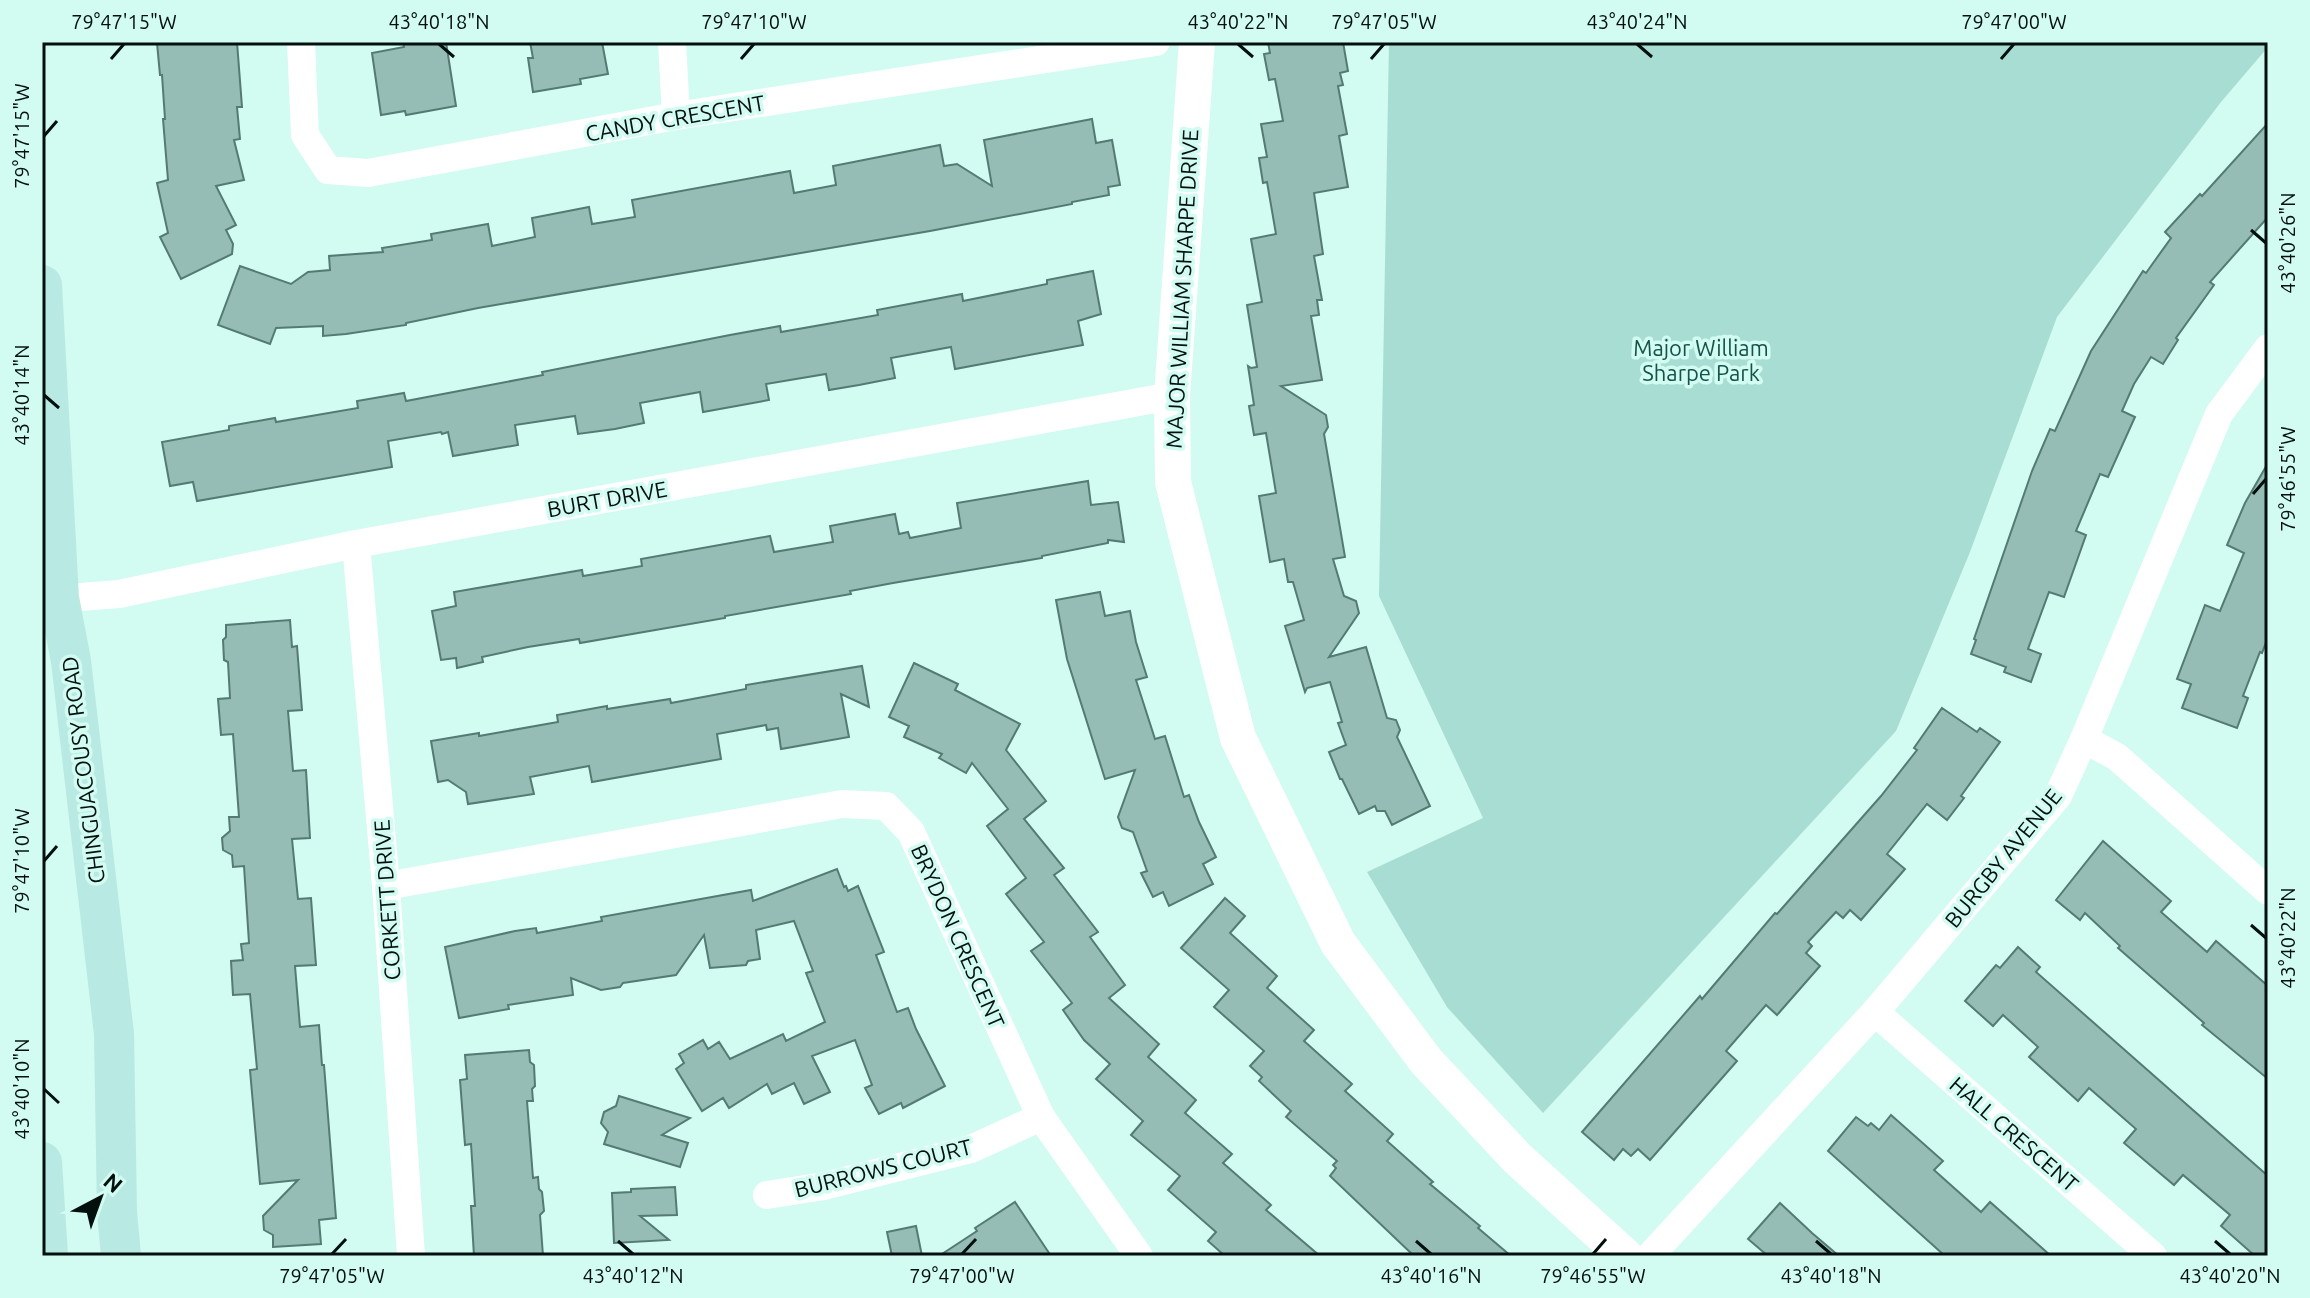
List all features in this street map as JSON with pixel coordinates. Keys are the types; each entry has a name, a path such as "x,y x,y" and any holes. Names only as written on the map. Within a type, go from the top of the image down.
{"main road":[{"name":"CHINGUACOUSY ROAD","path":"42,285 50,599 71,661 114,1034 117,1212 121,1256"},
{"path":"42,1162 48,1256"}],"street":[{"name":"CANDY CRESCENT","path":"301,42 305,135 328,170 368,173 676,116 1156,42"},
{"path":"672,42 676,116"},
{"name":"MAJOR WILLIAM SHARPE DRIVE","path":"1197,42 1172,396 1173,482 1238,738 1338,943 1426,1061 1517,1158 1625,1256"},
{"name":"BURGBY AVENUE","path":"1650,1256 1875,1012 2058,796 2219,414 2268,348"},
{"name":"BURT DRIVE","path":"50,599 119,594 356,544 1172,396"},
{"name":"CORKETT DRIVE","path":"356,544 386,886 411,1256"},
{"path":"2084,739 2117,757 2268,891"},
{"name":"BRYDON CRESCENT","path":"386,886 842,804 886,806 911,832 1041,1117 1139,1256"},
{"name":"HALL CRESCENT","path":"1875,1012 2153,1256"},
{"name":"BURROWS COURT","path":"767,1195 824,1186 971,1149 1041,1117"}],"green space":[{"name":"Major William Sharpe Park","path":"1389,42 2268,42 2268,47 2221,102 2057,317 1970,552 1896,731 1543,1113 1447,1007 1367,872 1483,818 1379,596"}],"building":[{"path":"237,42 242,107 237,107 240,139 234,140 244,180 216,186 236,225 226,230 233,244 232,254 181,279 160,237 168,233 157,183 168,180 162,75 157,43"},
{"path":"403,42 446,42 456,106 406,115 405,111 381,115 372,53 404,47"},
{"path":"530,42 602,42 608,74 580,79 581,84 533,92 528,58 533,58"},
{"path":"1268,42 1343,42 1348,71 1340,73 1343,85 1338,86 1347,134 1339,136 1348,187 1314,193 1323,254 1314,256 1322,300 1317,300 1319,315 1311,316 1322,380 1281,386 1326,415 1328,427 1324,434 1345,557 1333,559 1344,596 1356,601 1359,613 1329,657 1366,647 1387,718 1396,720 1400,730 1397,737 1430,806 1392,825 1385,811 1377,811 1375,806 1359,814 1329,752 1346,745 1338,723 1342,722 1330,682 1307,688 1305,692 1285,626 1304,620 1293,582 1288,582 1284,559 1270,562 1259,496 1276,493 1266,433 1254,435 1249,406 1254,405 1248,366 1257,367 1247,305 1262,302 1251,239 1276,234 1267,182 1263,183 1259,158 1267,157 1261,124 1283,121 1275,79 1269,80 1264,54 1270,53"},
{"path":"1092,119 1096,143 1112,140 1120,185 1108,187 1109,195 1072,204 346,334 323,336 323,326 276,328 270,344 218,325 240,266 291,284 308,272 330,270 329,256 383,252 382,248 432,240 431,234 488,224 492,246 535,237 532,218 589,207 592,224 635,217 632,200 790,171 794,193 836,185 833,166 940,145 944,166 957,164 992,186 984,140"},
{"path":"2268,123 2268,217 2210,282 2214,285 2176,338 2178,340 2163,364 2151,357 2134,384 2122,411 2135,417 2108,477 2100,474 2076,531 2086,535 2064,597 2049,592 2028,649 2041,654 2031,682 2004,672 2006,667 1971,654 2032,471 2050,429 2055,431 2091,351 2143,271 2146,273 2171,238 2165,232"},
{"path":"1093,271 1101,314 1078,321 1083,345 955,369 951,347 891,358 895,378 829,390 826,374 766,384 769,400 703,412 700,392 640,403 644,423 578,434 575,416 515,425 518,445 453,456 448,432 388,441 392,467 197,501 193,482 170,486 162,442 229,430 229,426 275,418 276,422 358,408 357,401 404,393 406,401 780,326 781,332 878,315 877,310 962,294 963,301"},
{"path":"2268,463 2268,637 2243,696 2248,698 2237,728 2182,708 2191,684 2177,679 2205,605 2220,611 2244,553 2227,545 2245,503"},
{"path":"1088,481 1091,505 1118,502 1124,542 1108,540 1108,543 1042,558 850,591 851,594 725,618 580,643 579,639 528,647 482,657 483,662 457,668 456,658 441,660 432,611 456,606 454,592 582,570 583,576 642,566 641,559 770,536 774,552 833,542 830,526 895,514 899,534 908,532 910,538 961,528 957,503"},
{"path":"1100,592 1105,616 1130,611 1147,677 1136,680 1155,739 1165,736 1184,797 1189,795 1216,857 1203,864 1213,884 1169,906 1163,892 1153,897 1141,873 1147,871 1133,832 1122,828 1118,817 1135,770 1105,779 1067,659 1056,600"},
{"path":"290,620 292,647 297,646 302,710 288,711 293,771 306,770 310,838 292,839 298,899 311,898 316,965 295,966 300,1027 319,1025 336,1218 319,1220 321,1244 273,1247 273,1235 264,1230 263,1216 298,1180 260,1184 250,1070 257,1069 250,994 233,995 231,961 243,960 241,944 249,943 244,866 233,867 232,855 223,850 222,838 230,831 229,817 239,817 233,734 221,735 218,699 230,698 228,662 224,660 226,625"},
{"path":"914,663 958,684 955,690 1020,724 1006,750 1046,801 1024,819 1064,868 1054,875 1098,932 1090,937 1125,985 1109,998 1159,1044 1148,1057 1196,1100 1185,1113 1232,1154 1223,1163 1271,1205 1266,1210 1320,1256 1225,1256 1208,1241 1216,1232 1168,1190 1180,1176 1131,1135 1143,1121 1096,1079 1110,1064 1084,1040 1063,1010 1072,1003 1031,951 1044,942 1006,894 1026,878 987,826 1008,809 972,763 966,773 939,758 942,754 904,737 909,726 889,717"},
{"path":"862,666 869,707 841,694 849,737 781,749 778,728 767,730 766,725 717,734 721,759 592,782 589,766 530,777 534,794 468,804 466,792 448,780 438,782 431,741 558,722 557,715 607,706 607,709 670,699 671,703 746,689 746,685"},
{"path":"1942,708 1977,732 1980,728 2000,742 1961,796 1964,798 1947,820 1927,804 1887,854 1905,869 1861,920 1850,910 1843,918 1836,912 1808,942 1812,946 1806,953 1820,966 1777,1015 1766,1005 1726,1051 1737,1061 1650,1160 1638,1149 1631,1156 1623,1149 1614,1160 1582,1132 1881,796 1917,750 1914,748"},
{"path":"2103,841 2171,901 2161,912 2207,952 2216,941 2268,986 2268,1079 2202,1025 2204,1023 2118,948 2120,946 2085,913 2080,920 2056,900"},
{"path":"837,869 848,891 858,886 884,952 876,955 897,1012 908,1008 945,1086 903,1108 901,1103 879,1114 865,1088 872,1085 855,1040 812,1056 830,1092 804,1104 794,1083 772,1094 767,1084 729,1108 723,1098 702,1111 676,1069 684,1063 679,1054 703,1040 708,1049 719,1042 730,1059 783,1034 786,1041 825,1022 806,973 813,971 794,921 756,930 760,959 748,961 746,965 710,968 704,935 676,975 623,983 620,987 601,990 571,978 573,995 508,1005 509,1009 459,1018 445,947 515,931 536,928 537,933 602,921 601,917 751,890 753,901"},
{"path":"1225,898 1245,916 1230,933 1277,976 1267,988 1314,1030 1304,1041 1352,1084 1345,1091 1393,1134 1387,1141 1511,1256 1414,1256 1330,1176 1337,1161 1286,1117 1291,1111 1259,1081 1262,1077 1250,1066 1264,1051 1214,1007 1229,990 1181,948"},
{"path":"2018,947 2040,967 2036,972 2268,1176 2268,1256 2255,1256 2221,1226 2230,1215 2183,1175 2174,1185 2124,1143 2136,1129 2089,1088 2078,1101 2029,1057 2038,1047 2003,1015 1993,1026 1965,1001 1996,965 2000,968"},
{"path":"529,1050 530,1062 534,1065 535,1086 532,1089 533,1101 527,1101 533,1178 538,1177 544,1211 540,1215 543,1256 474,1256 471,1144 465,1145 460,1080 467,1079 465,1055"},
{"path":"619,1096 690,1118 662,1135 688,1143 680,1167 604,1144 608,1132 601,1123 604,1112 616,1106"},
{"path":"1891,1115 1943,1161 1934,1170 1981,1212 1990,1202 2051,1256 1945,1256 1828,1151 1856,1117 1879,1130"},
{"path":"675,1187 677,1215 640,1216 669,1240 614,1243 612,1193"},
{"path":"1015,1202 1051,1256 939,1256 977,1231 975,1228"},
{"path":"1780,1203 1839,1256 1768,1256 1748,1239"},
{"path":"916,1226 922,1256 892,1256 887,1232"}]}
